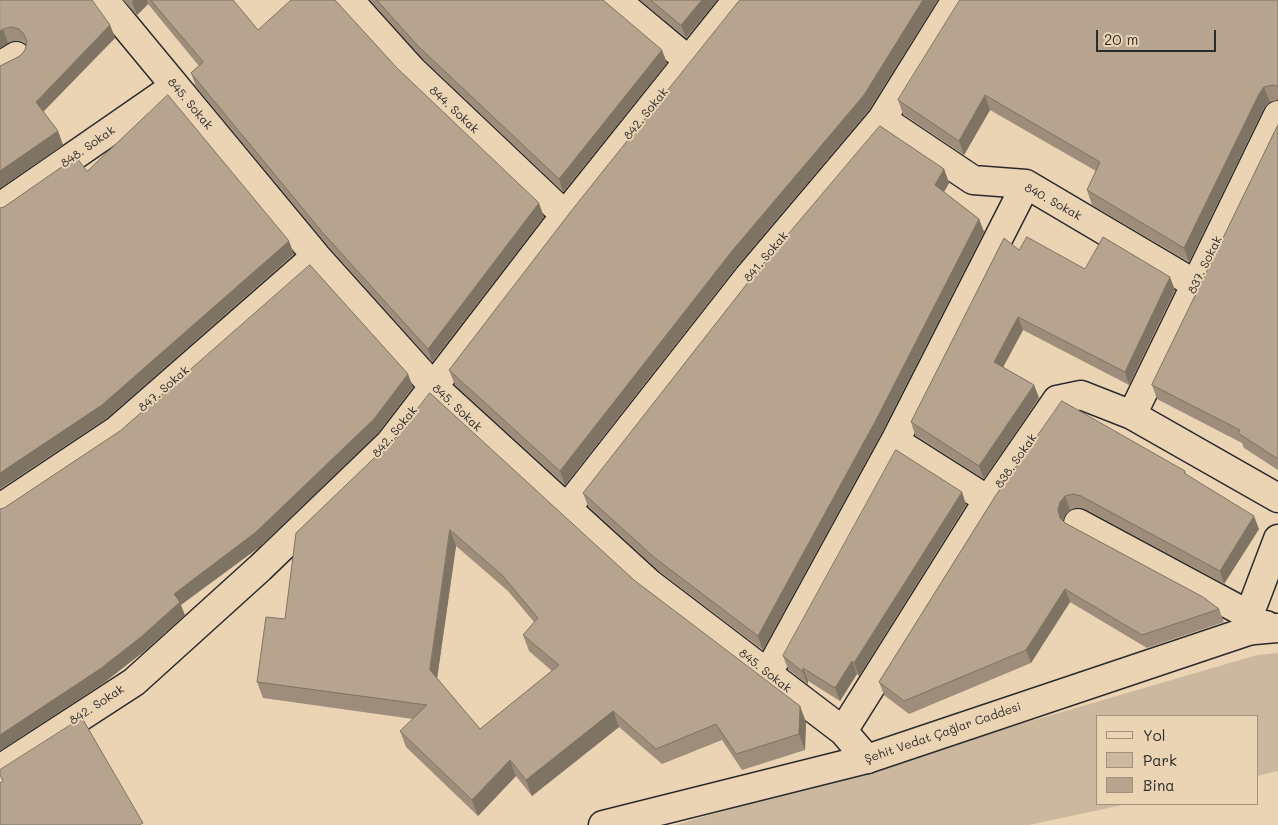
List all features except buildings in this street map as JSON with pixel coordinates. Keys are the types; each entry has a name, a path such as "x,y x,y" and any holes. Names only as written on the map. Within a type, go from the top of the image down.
{"street":[{"name":"845. Sokak","path":"104,0 316,256 433,386 650,584 843,731 867,760"},
{"name":"844. Sokak","path":"349,0 413,71 565,215"},
{"path":"616,0 689,61"},
{"name":"842. Sokak","path":"0,769 141,675 260,568 390,443 565,215 737,0"},
{"name":"841. Sokak","path":"567,508 750,275 882,119 956,0"},
{"name":"848. Sokak","path":"0,207 175,86"},
{"name":"837. Sokak","path":"1132,415 1278,115"},
{"name":"840. Sokak","path":"882,119 973,180 1026,184 1195,284"},
{"path":"768,673 895,441 1026,184"},
{"name":"847. Sokak","path":"0,508 116,431 316,256"},
{"name":"838. Sokak","path":"843,731 988,500 1058,400 1081,395 1132,415 1278,498"},
{"path":"895,441 988,500"},
{"path":"1078,523 1246,623 1278,628"},
{"path":"1246,623 1278,539"},
{"name":"Şehit Vedat Çağlar Caddesi","path":"602,825 867,760 1246,623 1278,621"}],"green space":[{"path":"1278,653 1278,771 1258,776 1258,715 1096,715 1096,805 1122,805 1029,825 675,825 1257,655"}]}
